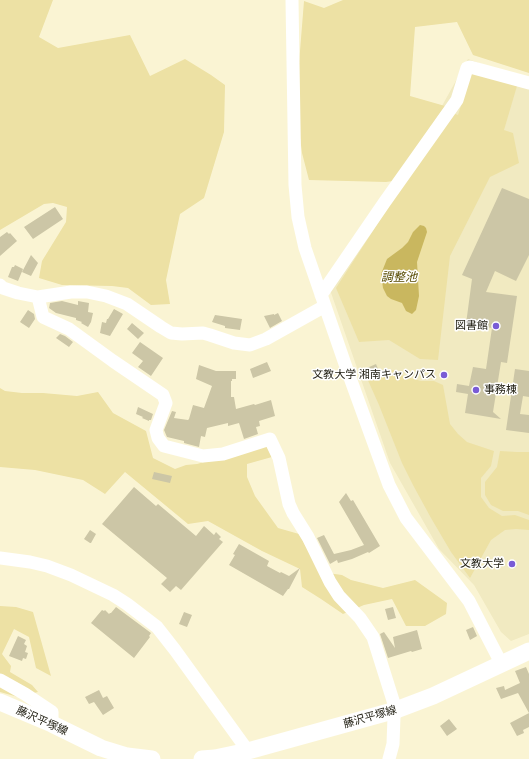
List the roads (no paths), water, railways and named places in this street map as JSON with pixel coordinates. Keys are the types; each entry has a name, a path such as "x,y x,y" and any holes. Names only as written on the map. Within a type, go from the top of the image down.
{"main road":[{"name":"藤沢平塚線","path":"202,759 215,758 248,751 396,710 433,696 529,651"},
{"name":"藤沢平塚線","path":"0,702 52,724 101,748 127,756 152,759"}],"street":[{"path":"292,0 295,185 298,216 305,248 347,371 389,485 406,518 469,601 501,663"},
{"path":"0,285 3,288 18,293 38,297 71,292 87,292 106,296 127,304 162,328 171,332 182,334 202,333 234,343 250,344 266,339 323,300 384,203 457,100 467,68 470,67 529,83"},
{"path":"38,297 43,317 69,329 113,361 163,394 166,402 156,430 158,438 164,446 203,456 223,454 270,439 279,458 289,504 308,537 330,582 339,596 360,618 373,637 396,710 394,717 393,744 389,759"},
{"path":"0,558 47,566 71,575 113,595 157,627 248,751"},
{"path":"0,680 52,712 52,724"}],"water":[{"name":"調整池","path":"420,225 426,228 427,232 417,262 419,296 416,310 412,314 406,311 402,303 387,296 383,288 381,274 387,259 408,242 413,232"}],"place":[{"name":"図書館","path":"496,326"},
{"name":"文教大学 湘南キャンパス","path":"444,375"},
{"name":"事務棟","path":"476,390"},
{"name":"文教大学","path":"512,564"}]}
